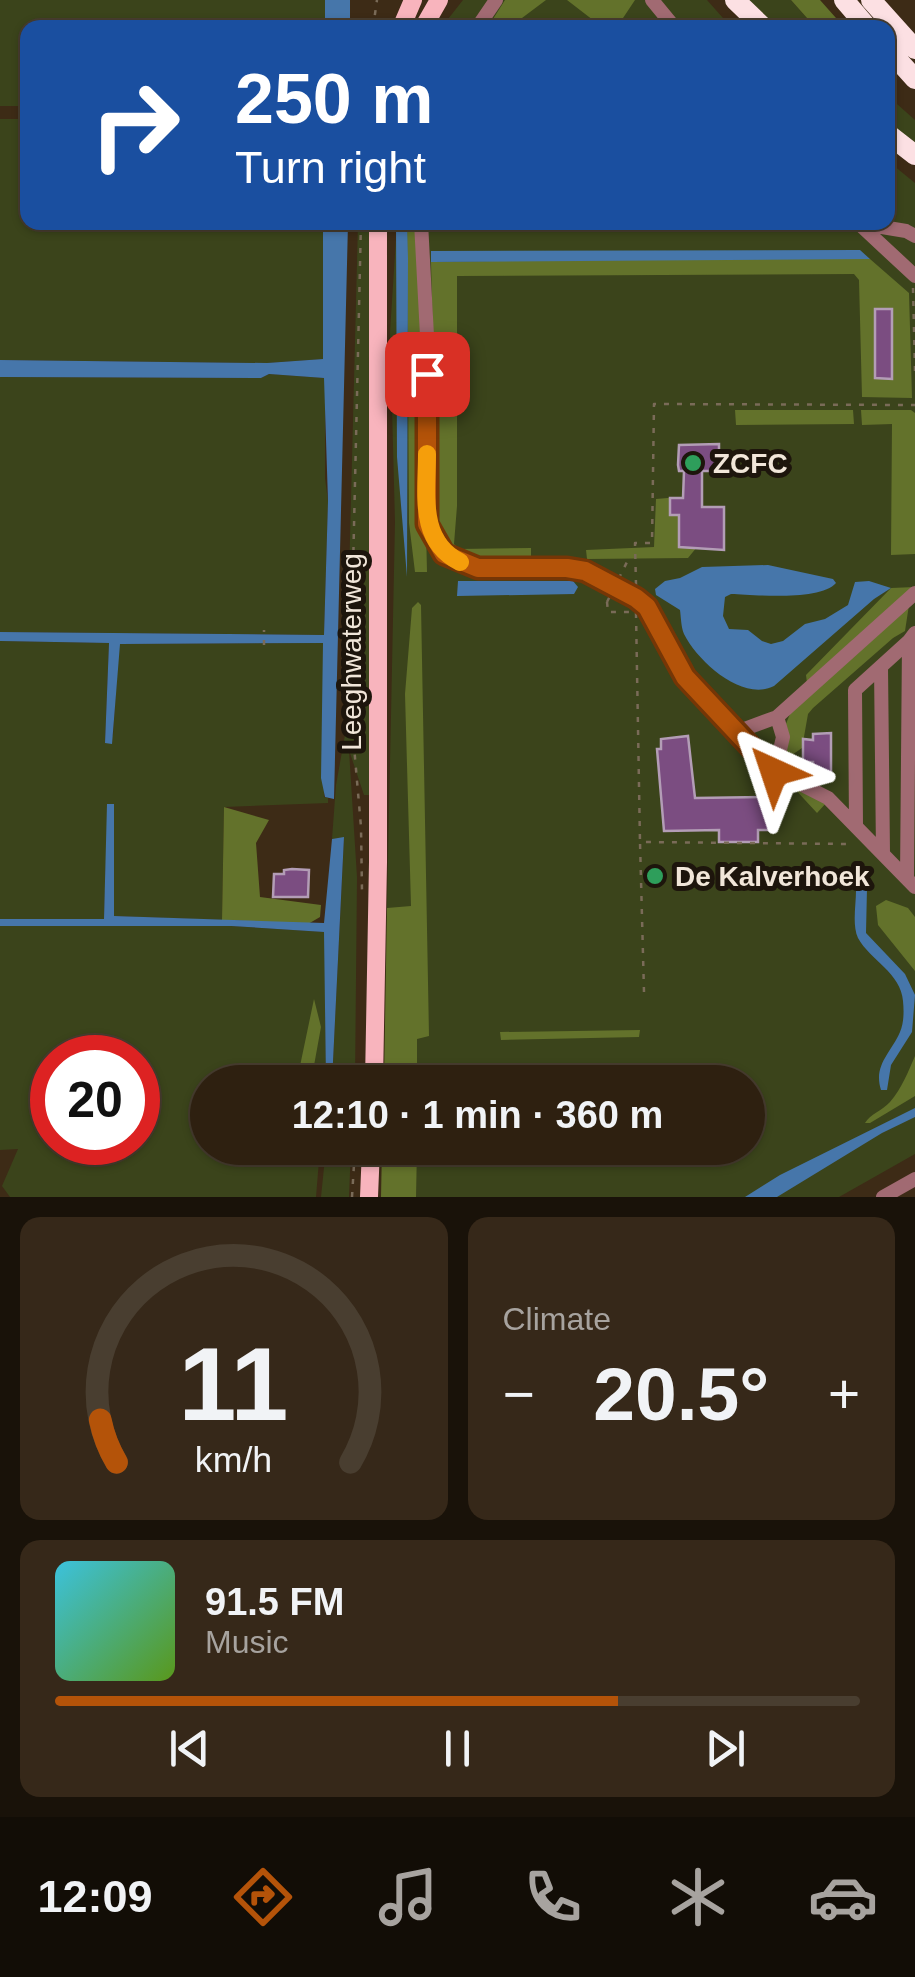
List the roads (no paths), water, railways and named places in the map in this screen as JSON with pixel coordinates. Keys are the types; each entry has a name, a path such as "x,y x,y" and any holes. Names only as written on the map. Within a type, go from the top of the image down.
{"highway":[{"path":"736,0 756,20"},
{"path":"844,0 861,20"},
{"path":"871,0 889,20"},
{"path":"895,27 915,49"},
{"path":"895,57 915,79"},
{"path":"895,139 915,155"}],"main road":[{"name":"Leeghwaterweg","path":"374,1065 378,230"},
{"path":"369,1197 371,1165"}],"street":[{"path":"652,0 668,20"},
{"path":"420,230 428,336 427,524 444,554 478,568 585,571 636,605 647,607 685,677 774,772 828,798 911,883"},
{"path":"865,230 914,281"},
{"path":"738,731 777,717 910,598"},
{"path":"856,826 855,690 912,637"},
{"path":"911,883 912,637"},
{"path":"878,848 880,667"},
{"path":"774,772 783,738 777,717"},
{"path":"884,1197 915,1180"}],"water":[{"path":"325,0 350,0 350,20 325,20"},
{"path":"323,230 348,230 334,799 325,797 321,778 323,643 120,644 112,744 105,743 109,643 0,641 0,632 324,635 328,501 324,378 269,374 261,378 0,377 0,360 267,363 323,359"},
{"path":"396,230 407,230 407,577 397,457"},
{"path":"860,250 870,259 431,262 431,251"},
{"path":"768,565 833,579 836,583 803,595 725,597 723,616 729,629 748,630 771,644 848,605 855,582 869,581 891,588 774,686 749,689 710,667 684,634 680,610 656,595 655,589 665,581 702,567"},
{"path":"458,581 573,581 578,587 574,594 457,596"},
{"path":"107,804 114,804 114,916 324,923 332,839 344,837 333,1065 326,1065 324,932 231,926 0,926 0,919 104,919"},
{"path":"867,888 866,933 905,974 915,995 912,1032 891,1065 887,1090 881,1090 879,1073 901,1028 903,1001 897,982 856,933 856,891"},
{"path":"915,1108 915,1117 777,1197 745,1197 780,1175"}],"place":[{"name":"ZCFC","path":"693,463"},
{"name":"De Kalverhoek","path":"655,876"}]}
